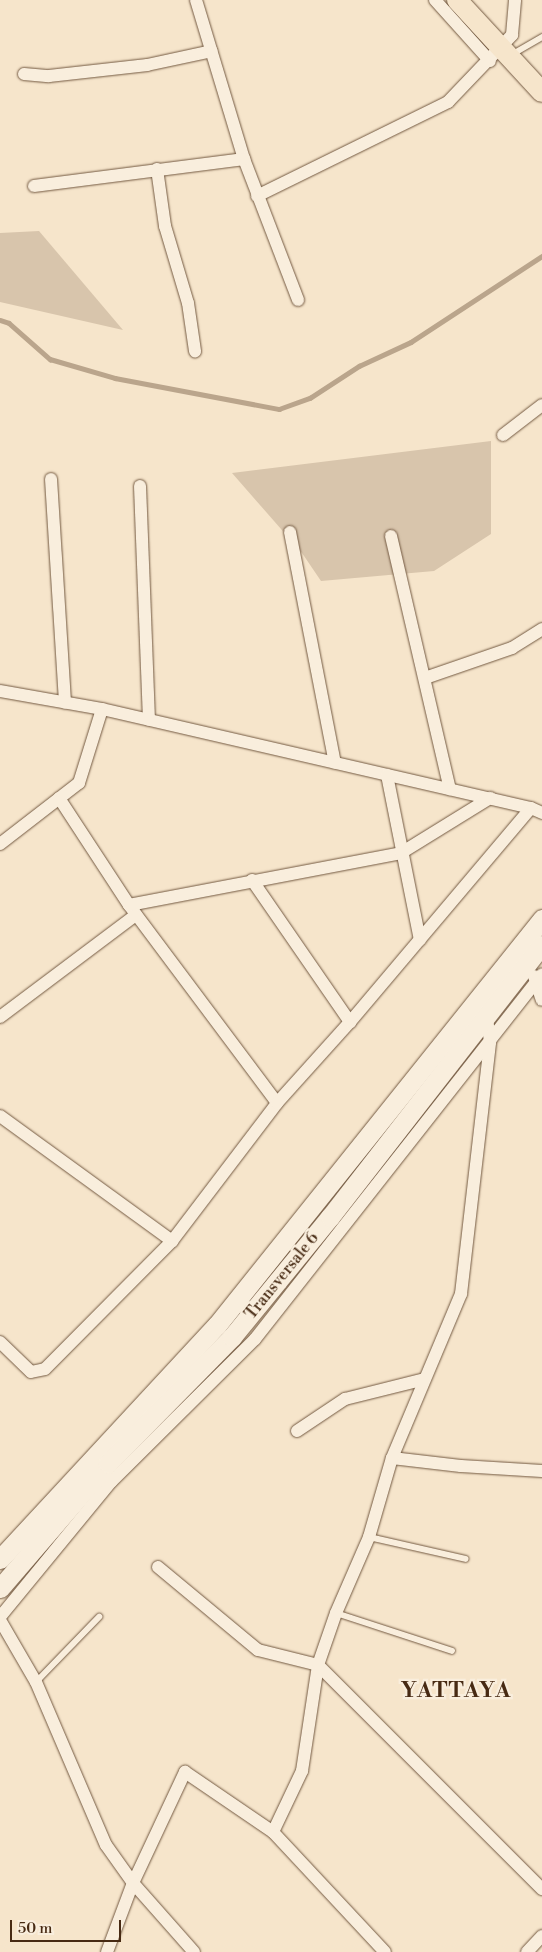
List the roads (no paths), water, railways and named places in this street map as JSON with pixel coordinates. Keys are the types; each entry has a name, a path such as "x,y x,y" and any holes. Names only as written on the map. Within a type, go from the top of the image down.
{"main road":[{"path":"457,0 500,55 542,92"},
{"name":"Transversale 6","path":"0,1559 217,1325 542,919"},
{"name":"Transversale 6","path":"0,1588 88,1500 106,1477 206,1376 232,1337 337,1222 542,945"}],"street":[{"path":"196,0 244,159 298,300"},
{"path":"435,0 500,55"},
{"path":"257,196 448,102 500,55 512,35 515,0"},
{"path":"24,74 50,76 147,66 212,51"},
{"path":"34,186 244,159"},
{"path":"156,169 165,226 188,303 195,351"},
{"path":"503,435 542,405"},
{"path":"50,479 65,703"},
{"path":"140,486 149,720"},
{"path":"290,532 335,763"},
{"path":"390,536 450,789"},
{"path":"425,678 512,648 542,629"},
{"path":"0,691 102,709 537,810 420,940 277,1104 172,1241 44,1369 31,1372 0,1342"},
{"path":"0,844 79,782 102,709"},
{"path":"387,774 401,853 420,940"},
{"path":"59,798 132,910 277,1104"},
{"path":"0,1017 132,910 252,880 401,853 490,798"},
{"path":"252,880 350,1022"},
{"path":"528,962 539,978 542,1000"},
{"path":"337,1222 490,1042 539,978"},
{"path":"273,1832 302,1771 318,1665 336,1613 369,1537 392,1458 461,1294 490,1042 487,1018"},
{"path":"0,1116 172,1241"},
{"path":"297,1431 345,1399 425,1379"},
{"path":"392,1458 462,1466 542,1471"},
{"path":"88,1500 0,1618 36,1682 106,1845 133,1883 194,1952"},
{"path":"158,1567 258,1650 318,1665 542,1889"},
{"path":"107,1952 133,1883 185,1772 273,1832 386,1952"},
{"path":"527,1952 542,1936"}],"lane":[{"path":"500,55 542,37"},
{"path":"369,1537 466,1559"},
{"path":"336,1613 452,1651"},
{"path":"36,1682 99,1617"}],"waterway":[{"path":"0,320 9,323 50,359 115,378 279,409 310,398 359,366 411,342 542,256"}],"district":[{"name":"YATTAYA","path":"456,1691"}]}
